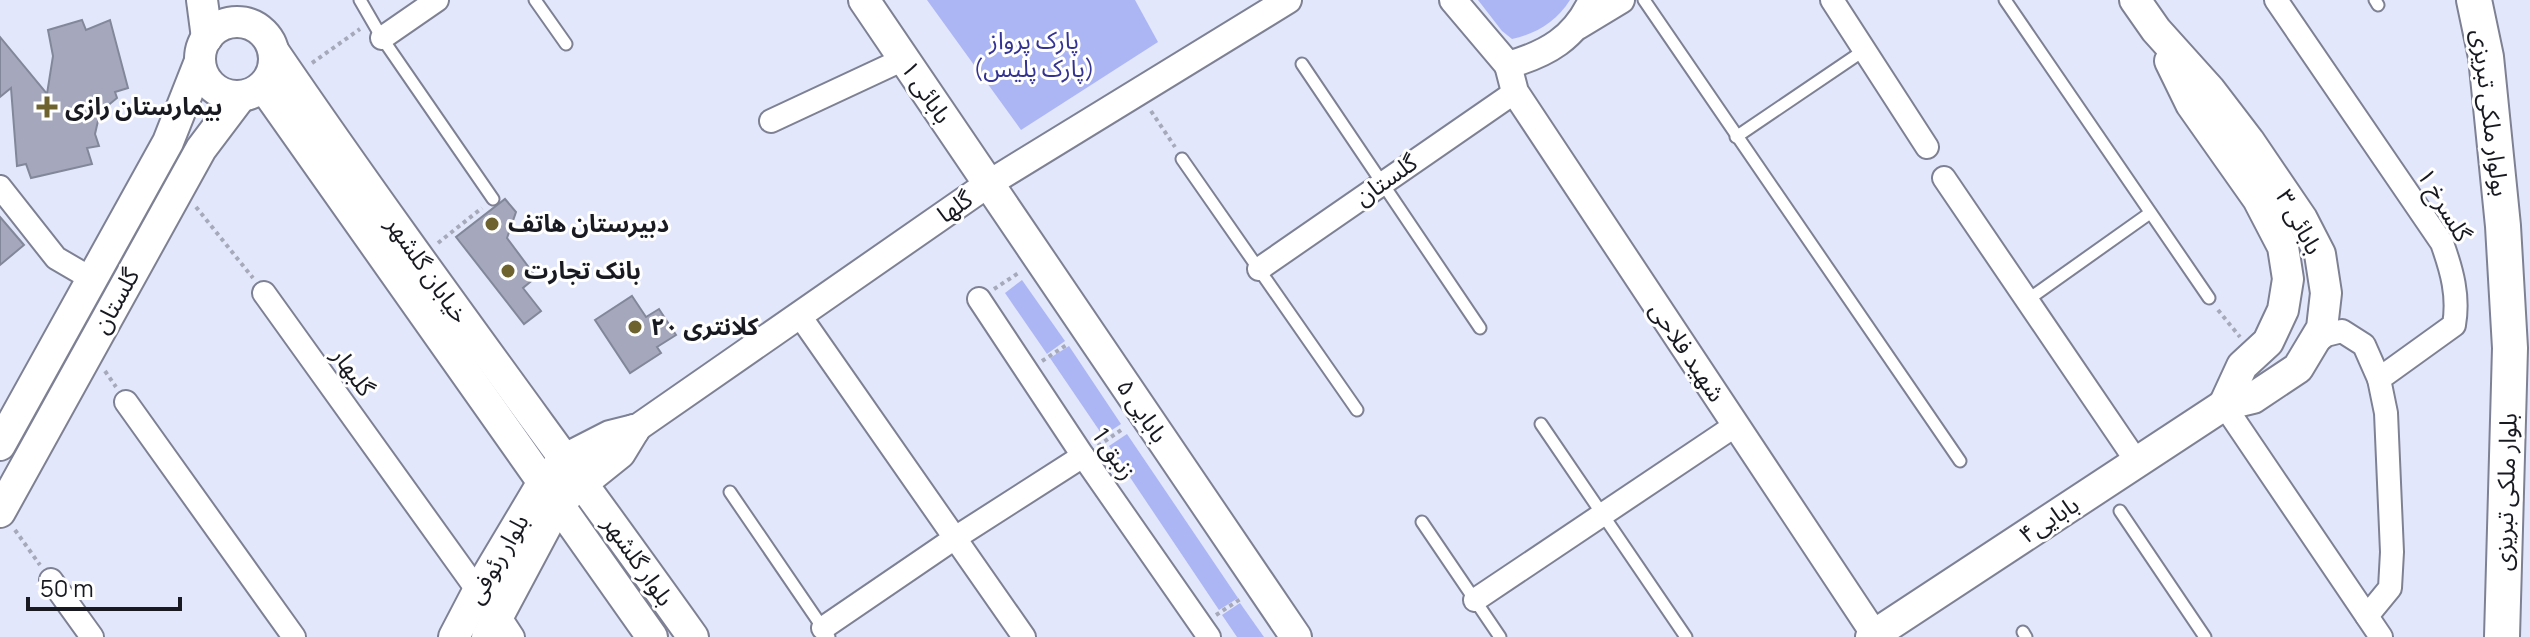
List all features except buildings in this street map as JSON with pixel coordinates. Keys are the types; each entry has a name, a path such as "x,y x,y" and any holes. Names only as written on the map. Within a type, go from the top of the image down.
{"main road":[{"path":"202,0 203,73 218,91 229,95 265,87 274,65 274,52 246,12 239,22 227,23 204,49"},
{"name":"بابائی ۱","path":"864,0 988,184"},
{"name":"بابائی ۳","path":"2135,0 2156,30 2210,90 2249,141 2302,219 2320,254 2326,293 2322,328 2298,368 2253,398 2224,405"},
{"name":"بولوار ملکی تبریزی","path":"2474,0 2486,57 2503,226 2510,341"},
{"name":"بابائی ۳","path":"2156,30 2191,104 2258,199 2283,247 2288,279 2283,310 2268,342 2242,366 2224,405"},
{"name":"گلستان","path":"0,445 168,142 204,49"},
{"name":"گلستان","path":"0,512 201,149 265,87"},
{"name":"خیابان گلشهر","path":"265,87 418,259 584,484"},
{"name":"خیابان گلشهر","path":"265,87 551,492"},
{"name":"۵ بابایی","path":"988,184 1296,637"},
{"path":"2510,341 2530,259"},
{"name":"بلوار ملکى تبریزى","path":"2502,637 2510,341"},
{"name":"بابایی۴","path":"1873,636 2224,405"},
{"path":"551,492 565,459 610,436 634,430"},
{"path":"551,492 584,484 620,453 634,430"},
{"name":"بلوار گلشهر","path":"584,484 693,637"},
{"name":"بلوار رئوفی","path":"454,637 478,591 551,492"},
{"name":"بلوار رئوفی","path":"500,629 551,492"},
{"name":"بلوار گلشهر","path":"551,492 652,637"}],"street":[{"path":"377,29 437,0"},
{"name":"گلها","path":"634,430 988,184 1288,0"},
{"path":"1453,0 1508,65 1538,56 1560,42 1584,18 1592,0"},
{"path":"1572,30 1621,0"},
{"path":"1832,0 1927,147"},
{"name":"گلسرخ ۱","path":"2276,0 2442,243 2453,272 2458,304 2454,325 2379,379"},
{"path":"771,121 904,59"},
{"name":"شهید فلاحی","path":"1508,65 1515,92 1873,636"},
{"name":"گلستان","path":"1259,269 1515,92"},
{"path":"1944,178 2137,462"},
{"path":"0,187 56,258 92,279"},
{"name":"گلبهار","path":"264,293 478,591 500,629"},
{"name":"زنبق 1","path":"979,299 1205,631"},
{"path":"800,316 1024,637"},
{"path":"2310,348 2326,335 2342,331 2364,345 2379,379 2386,413 2391,576 2390,588 2367,616"},
{"path":"126,402 294,637"},
{"path":"2224,405 2381,637"},
{"path":"1475,600 1736,425"},
{"path":"826,632 955,538 1083,456"},
{"path":"51,580 92,637"}],"lane":[{"path":"360,0 493,199"},
{"path":"535,0 566,44"},
{"path":"1644,0 1960,461"},
{"path":"2005,0 2209,298"},
{"path":"1736,137 1863,51"},
{"path":"1302,64 1480,328"},
{"path":"1182,159 1357,410"},
{"path":"2026,301 2150,213"},
{"path":"1541,424 1686,637"},
{"path":"730,492 826,632"},
{"path":"2120,511 2205,637"},
{"path":"1422,522 1500,637"}],"path":[{"path":"265,87 377,29"},
{"path":"1139,92 1182,159"},
{"path":"180,186 264,293"},
{"path":"418,259 493,199"},
{"path":"979,299 1039,259"},
{"path":"2209,298 2254,354"},
{"path":"1026,372 1088,330"},
{"path":"90,350 126,402"},
{"path":"1083,456 1144,414"},
{"path":"0,512 51,580"},
{"path":"1205,631 1261,586"}],"green space":[{"name":"پارک پرواز (پارک پلیس)","path":"927,0 1135,0 1158,42 1021,130"},
{"path":"1478,0 1570,0 1545,26 1512,39"},
{"path":"1022,280 1065,341 1047,354 1005,293"},
{"path":"1069,346 1121,424 1103,436 1050,358"},
{"path":"1127,434 1238,598 1219,610 1109,446"},
{"path":"1240,603 1264,637 1237,637 1222,615"}],"place":[{"name":"بیمارستان رازی","path":"47,107"},
{"name":"دبیرستان هاتف","path":"492,224"},
{"name":"بانک تجارت","path":"508,271"},
{"name":"کلانتری ۲۰","path":"635,327"}]}
